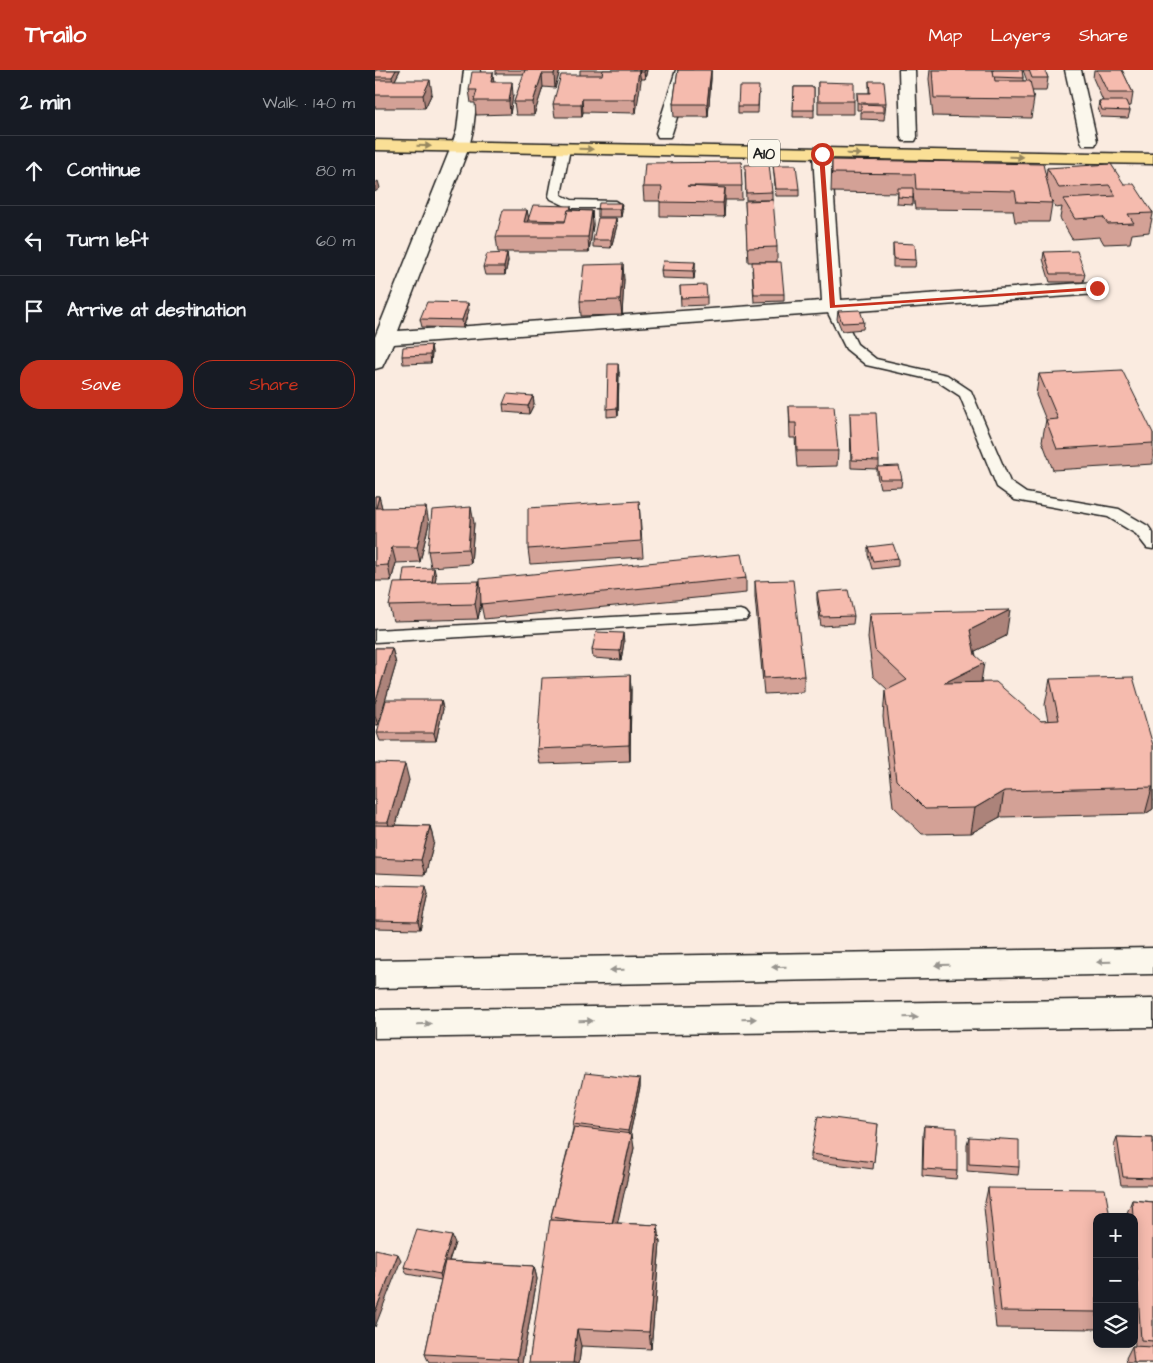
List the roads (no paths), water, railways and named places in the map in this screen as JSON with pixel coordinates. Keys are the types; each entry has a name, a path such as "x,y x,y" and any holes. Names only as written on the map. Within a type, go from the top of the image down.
{"highway":[{"name":"A10","path":"445,130 463,139 485,131"},
{"path":"644,133 683,133"},
{"path":"889,137 928,137"},
{"name":"A10","path":"375,145 463,139 563,149 1153,159"},
{"path":"1070,140 1107,141"}],"street":[{"path":"375,363 463,139 472,70"},
{"path":"664,133 684,70"},
{"path":"907,70 909,137"},
{"path":"1073,70 1089,141"},
{"path":"822,154 833,307"},
{"path":"385,338 1097,288"},
{"path":"375,974 1153,961"},
{"path":"375,1024 1153,1014"}],"lane":[{"path":"563,149 555,196 570,204 615,205"},
{"path":"833,307 851,346 871,362 942,378 966,394 1003,484 1021,497 1113,513 1141,530 1153,544"},
{"path":"375,636 740,616"}]}
